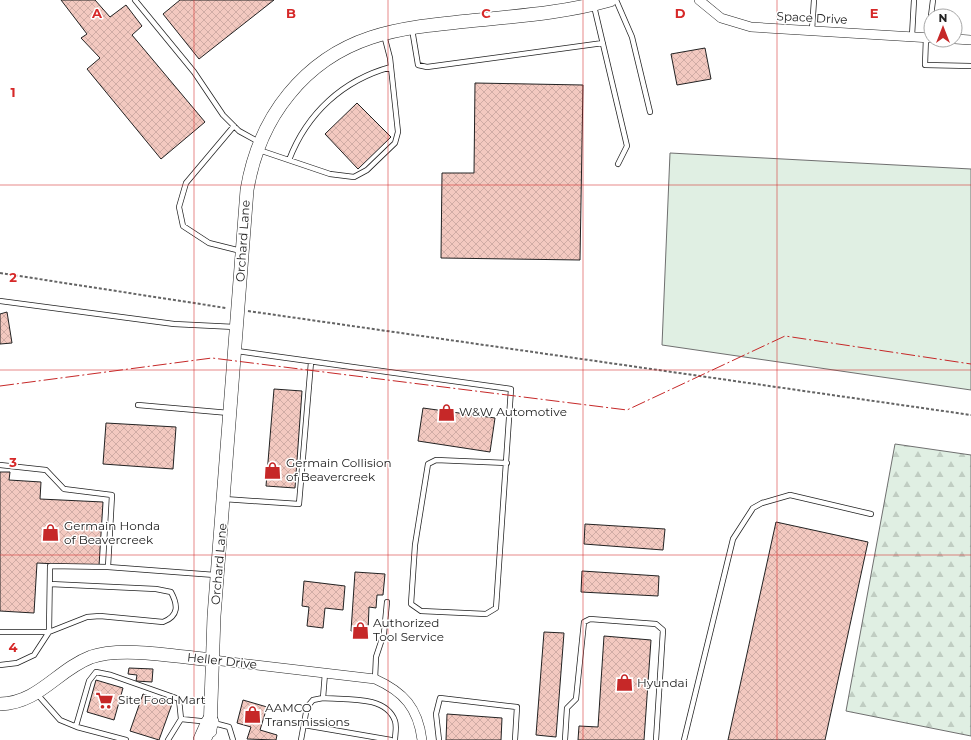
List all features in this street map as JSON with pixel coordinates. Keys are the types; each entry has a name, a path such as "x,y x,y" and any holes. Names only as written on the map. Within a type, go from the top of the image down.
{"highway":[{"path":"202,740 210,722"}],"main road":[{"name":"Orchard Lane","path":"211,740 210,722 218,575 247,190 259,146 268,125 284,100 314,69 349,46 383,33 411,27 552,13 610,0"},
{"name":"Heller Drive","path":"0,704 21,700 36,693 80,663 105,654 120,652 213,660"}],"street":[{"name":"Space Drive","path":"699,0 705,6 729,22 751,27 923,37"},
{"name":"Heller Drive","path":"213,660 375,679 391,686 406,699 417,718 422,740"}],"lane":[{"path":"135,0 194,72 223,115 239,131 259,146 289,160 330,174 354,177 367,170 395,143 398,132 391,67 383,33"},
{"path":"616,0 632,37 650,112"},
{"path":"812,30 814,0"},
{"path":"912,36 914,0"},
{"path":"588,4 603,43 628,146 618,164"},
{"path":"411,27 418,65 427,67 603,43"},
{"path":"927,48 925,65 971,66"},
{"path":"289,160 295,145 309,122 328,100 351,83 373,72 391,67"},
{"path":"234,126 186,184 178,207 183,226 209,243 242,252"},
{"path":"0,301 174,324 237,328"},
{"path":"235,351 511,389 507,463 496,608 486,614 421,611 411,604 415,545 428,464 436,460 507,463"},
{"path":"224,499 299,504 311,362"},
{"path":"138,405 230,413"},
{"path":"0,465 46,470 64,489 112,495 108,567"},
{"path":"684,740 733,539 753,508 762,503 790,495 871,514"},
{"path":"0,665 17,663 34,655 49,632 50,566 108,567 218,575"},
{"path":"0,632 49,632 87,617 100,616 163,622 171,619 174,615 176,600 171,592 156,589 50,584"},
{"path":"375,679 376,657 384,633 387,602"},
{"path":"565,740 568,708 576,699 584,622 590,619 656,624 663,630 656,740"},
{"path":"76,726 84,695 92,675 96,672 112,675 179,698 181,719 168,740"},
{"path":"323,698 325,673"},
{"path":"36,693 60,720 126,740"},
{"path":"301,740 307,707 313,700 323,698 376,702 390,711 396,723 395,740"},
{"path":"439,740 436,714 440,698 517,707 515,740"},
{"path":"181,719 210,722 229,727 233,740"},
{"path":"304,725 391,740"}],"path":[{"path":"0,273 238,310 971,415"}],"green space":[{"path":"670,153 971,169 971,390 662,345"},
{"path":"895,444 971,455 971,736 846,711"}],"building":[{"path":"61,0 95,0 110,17 126,5 142,26 132,35 205,122 161,159 87,69 100,58 81,38 87,34"},
{"path":"180,0 274,0 199,59 163,14"},
{"path":"705,48 711,79 677,85 671,54"},
{"path":"475,83 583,85 580,260 441,258 442,173 474,173"},
{"path":"357,103 391,137 358,169 325,134"},
{"path":"7,312 12,343 0,344 0,314"},
{"path":"274,389 302,391 295,488 266,486"},
{"path":"423,408 495,418 490,452 418,441"},
{"path":"106,423 176,427 173,469 103,464"},
{"name":"Germain Honda of Beavercreek","path":"0,472 10,472 9,480 41,482 40,499 103,502 99,566 37,563 34,613 0,611"},
{"path":"776,522 868,542 825,740 728,740"},
{"path":"585,524 665,529 663,550 584,544"},
{"path":"582,571 659,576 658,596 581,592"},
{"path":"355,572 385,574 383,595 377,595 376,608 369,607 368,632 351,631"},
{"path":"304,581 345,586 343,610 325,608 323,628 307,626 309,607 302,606"},
{"path":"544,632 564,633 556,737 536,735"},
{"name":"Hyundai","path":"604,636 651,640 644,740 578,740 579,726 598,727"},
{"path":"129,668 153,669 152,682 136,681 137,675 128,674"},
{"name":"Site Food Mart","path":"96,680 123,688 114,720 87,712"},
{"path":"143,694 172,704 159,740 130,731"},
{"name":"AAMCO Transmissions","path":"243,700 267,707 260,730 277,735 276,740 247,739 251,727 237,723"},
{"path":"447,714 502,718 501,740 446,740"}],"power":[{"path":"0,386 212,358 627,410 785,336 971,364"}],"place":[{"name":"W&W Automotive","path":"446,412"},
{"name":"Germain Collision of Beavercreek","path":"273,470"},
{"name":"Germain Honda of Beavercreek","path":"51,533"},
{"name":"Authorized Tool Service","path":"360,630"},
{"name":"Hyundai","path":"624,683"},
{"name":"Site Food Mart","path":"105,700"},
{"name":"AAMCO Transmissions","path":"252,715"}]}
